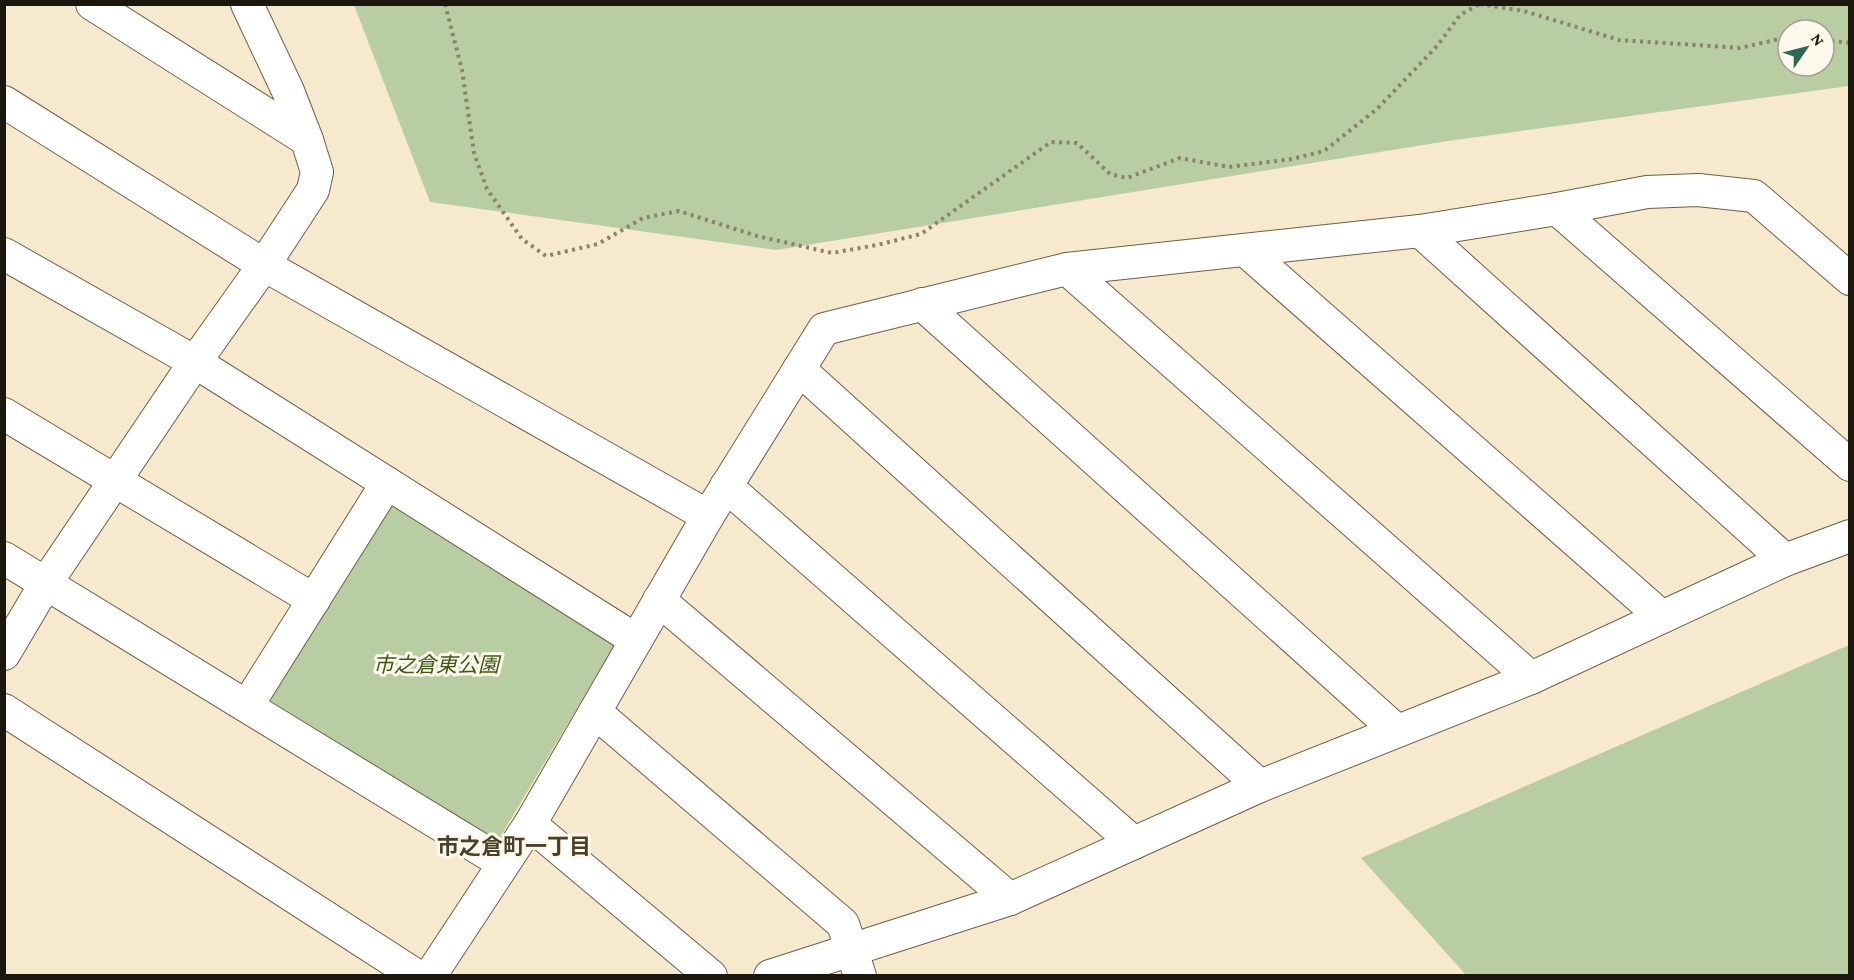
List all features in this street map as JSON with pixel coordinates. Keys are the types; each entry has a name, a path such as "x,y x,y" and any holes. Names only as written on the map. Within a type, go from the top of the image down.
{"street":[{"path":"93,4 307,140"},
{"path":"4,654 46,583 313,190 317,172 307,140 288,91 247,4"},
{"path":"4,102 264,265 708,516"},
{"path":"430,975 530,824 708,516 824,329 1067,269 1420,231 1647,192 1698,189 1754,196 1850,279"},
{"path":"1557,209 1850,465"},
{"path":"1420,231 1785,560"},
{"path":"1245,250 1662,617"},
{"path":"4,254 195,362 636,640"},
{"path":"1067,269 1531,678"},
{"path":"922,304 1397,731"},
{"path":"799,369 1260,786"},
{"path":"4,414 314,600"},
{"path":"247,706 387,483"},
{"path":"726,486 1134,843"},
{"path":"770,975 856,962 1011,899 1260,786 1531,678 1785,560 1850,536"},
{"path":"4,558 503,863"},
{"path":"659,600 1011,899"},
{"path":"4,710 417,975"},
{"path":"595,712 843,924 856,962"},
{"path":"530,824 711,975"}],"path":[{"path":"445,4 462,70 474,153 487,189 522,239 546,256 598,244 643,218 679,211 757,236 832,252 877,245 921,234 1051,142 1077,143 1110,174 1127,178 1180,158 1229,167 1292,159 1323,151 1377,109 1438,45 1460,15 1479,4 1524,11 1619,40 1740,48 1776,39"}],"green space":[{"path":"354,5 1849,5 1849,86 1448,141 776,250 430,202"},
{"name":"市之倉東公園","path":"395,488 620,636 496,844 259,709"},
{"path":"1849,645 1849,975 1466,975 1361,858"}],"district":[{"name":"市之倉町一丁目","path":"514,846"}]}
